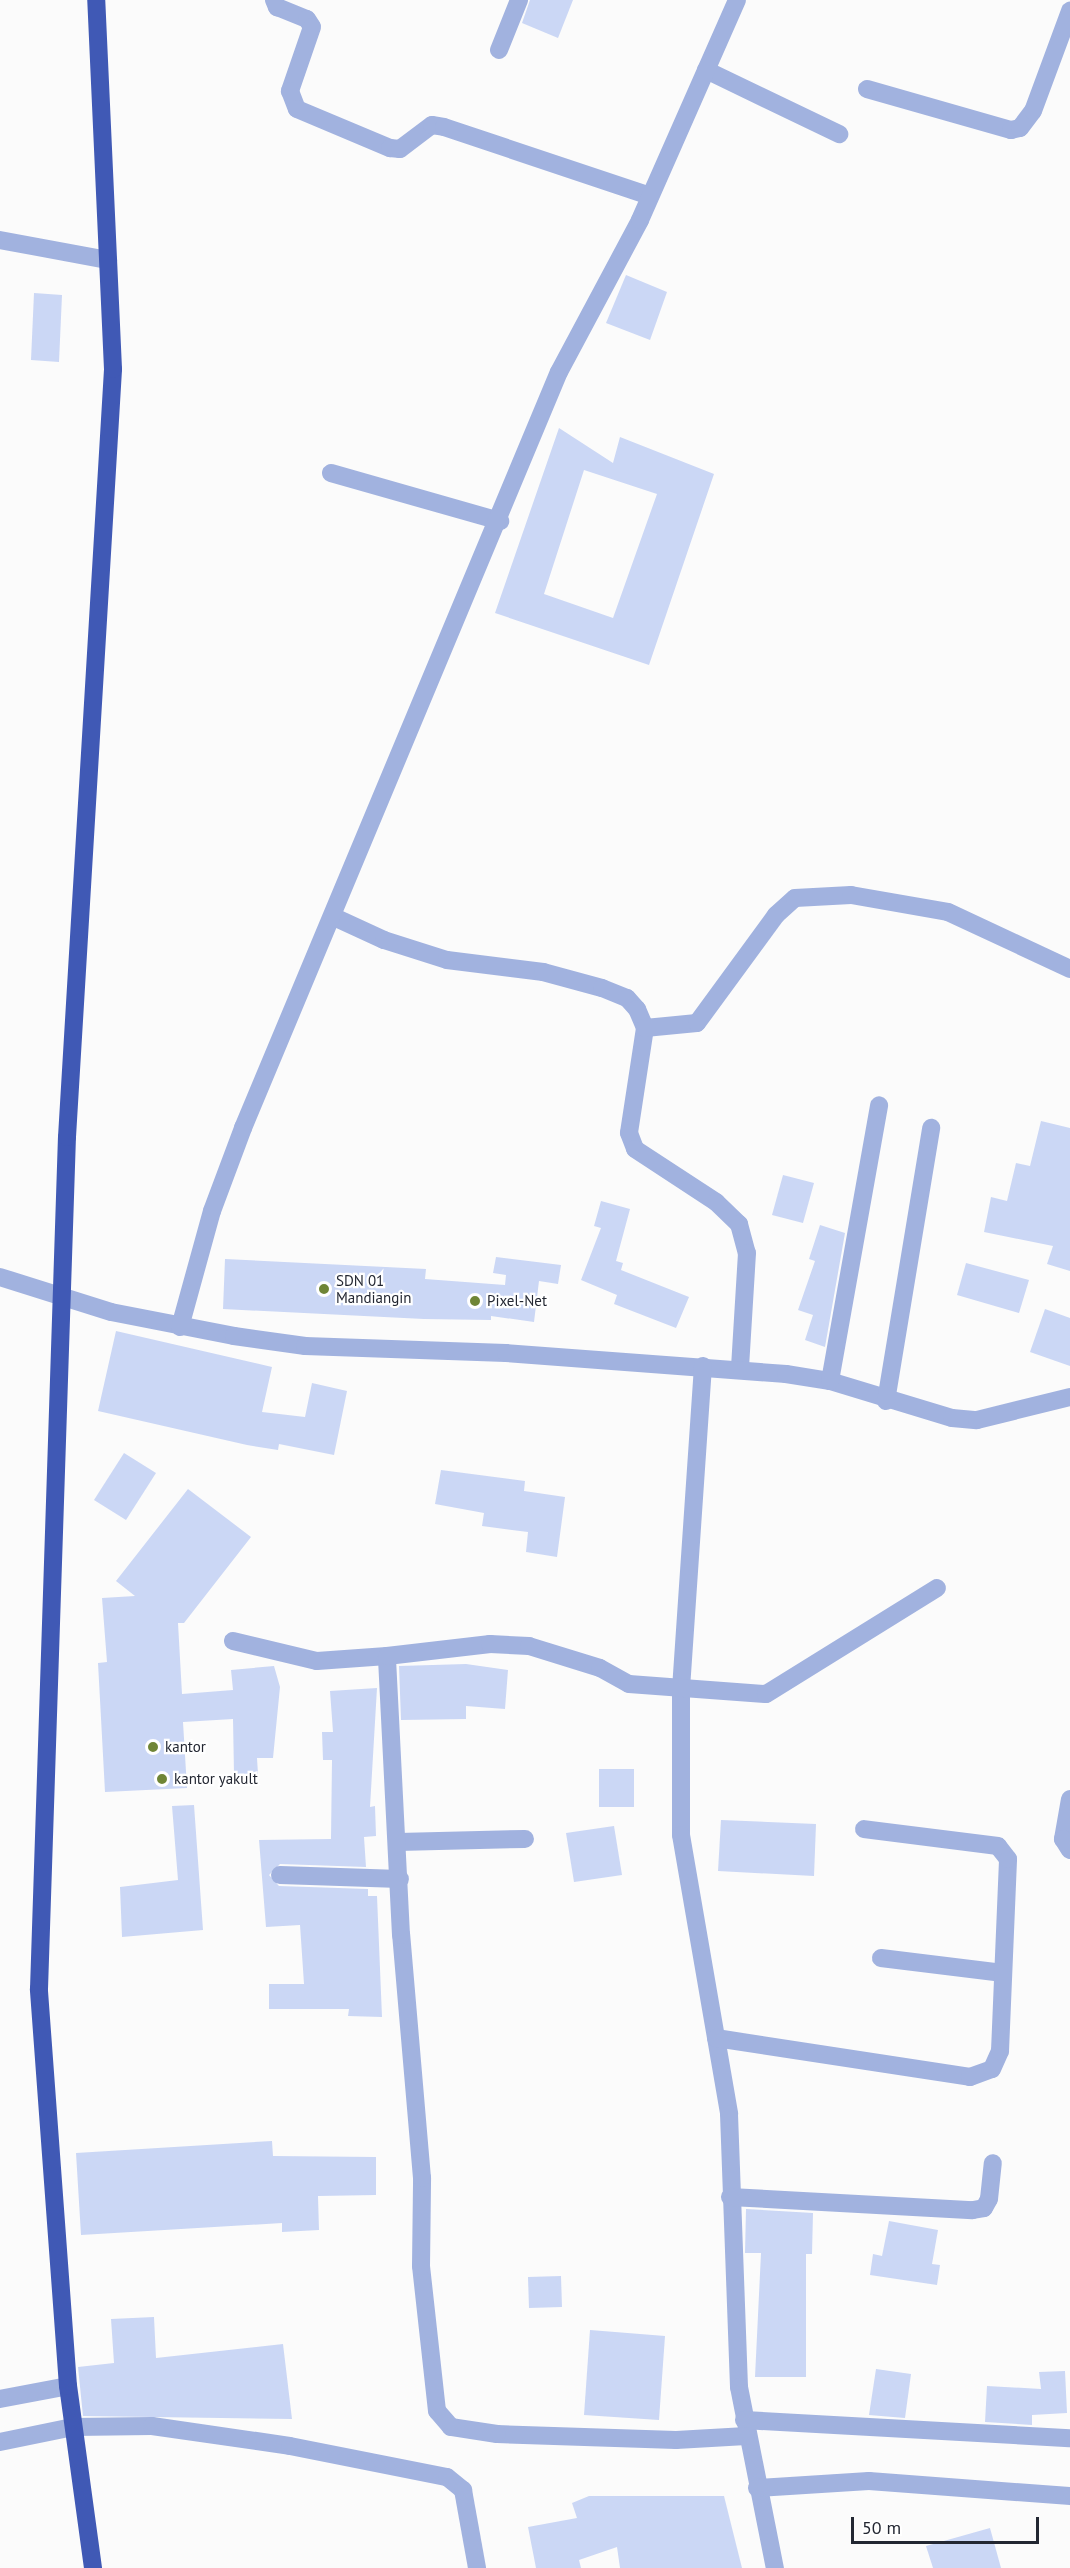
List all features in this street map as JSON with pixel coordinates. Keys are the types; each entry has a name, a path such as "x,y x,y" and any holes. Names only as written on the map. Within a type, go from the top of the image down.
{"highway":[{"path":"93,2568 68,2386 39,1989 60,1295 113,369 96,0"}],"street":[{"path":"274,0 277,7 307,19 312,27 290,91 297,109 390,148 400,149 432,125 444,127 650,196"},
{"path":"498,50 519,0"},
{"path":"180,1327 212,1210 236,1149 500,522 559,372 650,196 737,0"},
{"path":"867,89 1011,130 1020,128 1033,111 1070,11"},
{"path":"706,70 839,134"},
{"path":"0,240 108,260"},
{"path":"331,473 500,522"},
{"path":"645,1028 697,1023 776,915 795,898 851,895 948,912 1070,969"},
{"path":"334,916 384,940 447,960 543,972 602,988 627,998 645,1028 629,1133 644,1156 716,1202 739,1224 747,1253 740,1369"},
{"path":"830,1381 879,1105"},
{"path":"886,1401 930,1128"},
{"path":"0,1277 180,1327 305,1346 740,1369 830,1381 886,1401 977,1420 1070,1397"},
{"path":"703,1366 681,1691 681,1835 729,2114 734,2331 745,2428 775,2568"},
{"path":"233,1641 317,1661 387,1656 490,1644 530,1646 600,1668 629,1684 681,1691 766,1694 938,1588"},
{"path":"387,1656 400,1879 422,2178 421,2266 432,2390 442,2421 497,2434 590,2439 745,2428 1070,2438"},
{"path":"1070,1799 1063,1839 1070,1850"},
{"path":"716,2038 970,2077 992,2069 1000,2051 1008,1859 998,1846 864,1828"},
{"path":"398,1842 525,1839"},
{"path":"280,1875 400,1879"},
{"path":"881,1958 1003,1973"},
{"path":"730,2197 973,2210 984,2208 989,2199 993,2163"},
{"path":"0,2399 68,2386"},
{"path":"0,2442 73,2427 152,2426 216,2433 447,2477 462,2490 477,2568"},
{"path":"757,2488 868,2481 1070,2496"}],"building":[{"path":"530,0 573,0 558,38 522,23"},
{"path":"626,275 667,292 650,340 606,323"},
{"path":"34,293 62,295 59,362 31,360"},
{"path":"559,428 613,463 620,437 714,474 649,665 495,613","holes":["584,470 657,494 613,618 544,594"]},
{"path":"1041,1121 1070,1128 1070,1271 1047,1264 1053,1246 984,1232 991,1197 1007,1201 1016,1163 1030,1166"},
{"path":"783,1175 814,1183 803,1223 772,1215"},
{"path":"601,1201 630,1209 616,1261 623,1263 621,1270 689,1297 676,1328 614,1304 617,1295 581,1280 601,1228 594,1226"},
{"path":"820,1225 845,1233 825,1347 805,1340 813,1315 798,1310 815,1261 809,1259"},
{"name":"SDN 01 Mandiangin","path":"496,1257 561,1265 558,1284 539,1281 534,1322 491,1316 491,1320 424,1319 223,1309 225,1259 426,1269 425,1279 505,1285 506,1275 493,1273"},
{"path":"966,1263 1029,1280 1019,1313 957,1295"},
{"path":"1045,1309 1070,1318 1070,1366 1030,1352"},
{"path":"116,1331 272,1367 262,1412 305,1417 312,1383 347,1391 334,1455 279,1444 278,1450 247,1445 98,1411"},
{"path":"124,1453 156,1473 126,1520 94,1500"},
{"path":"441,1470 525,1481 524,1491 565,1497 557,1557 526,1552 528,1532 482,1526 484,1513 435,1504"},
{"path":"188,1489 251,1537 184,1623 178,1623 182,1694 233,1690 231,1670 274,1666 280,1687 273,1758 257,1758 258,1774 234,1774 233,1719 183,1722 187,1788 105,1792 98,1663 107,1662 102,1598 135,1596 116,1581"},
{"path":"466,1664 508,1670 505,1709 466,1706 466,1719 401,1720 399,1666"},
{"path":"377,1688 370,1807 375,1806 376,1836 364,1837 366,1867 280,1864 269,1875 279,1886 368,1889 368,1896 377,1896 382,2017 348,2016 349,2009 269,2009 269,1984 304,1984 300,1925 266,1927 259,1840 331,1839 332,1760 323,1760 322,1732 333,1732 330,1691"},
{"path":"599,1769 634,1769 634,1807 599,1807"},
{"path":"194,1805 203,1930 122,1937 120,1887 178,1880 172,1806"},
{"path":"721,1820 816,1824 814,1876 718,1871"},
{"path":"614,1826 622,1875 574,1882 566,1833"},
{"path":"272,2141 273,2156 376,2157 376,2195 318,2196 319,2230 282,2232 282,2223 81,2235 76,2153"},
{"path":"746,2209 813,2213 812,2254 806,2254 806,2377 755,2377 761,2253 745,2253"},
{"path":"889,2221 938,2230 932,2264 940,2265 937,2285 870,2275 873,2254 882,2256"},
{"path":"561,2276 562,2307 529,2308 528,2277"},
{"path":"154,2317 156,2358 283,2344 292,2419 83,2416 78,2367 114,2363 111,2319"},
{"path":"590,2330 665,2336 659,2420 584,2415"},
{"path":"876,2369 911,2374 905,2418 869,2415"},
{"path":"1065,2371 1067,2413 1032,2415 1032,2425 985,2422 987,2386 1041,2389 1039,2372"},
{"path":"589,2496 724,2496 742,2568 620,2568 617,2547 579,2560 581,2568 536,2568 528,2527 577,2518 572,2503"},
{"path":"990,2528 1001,2568 933,2568 926,2546"}],"place":[{"name":"SDN 01 Mandiangin","path":"324,1289"},
{"name":"Pixel-Net","path":"475,1301"},
{"name":"kantor","path":"153,1747"},
{"name":"kantor yakult","path":"162,1779"}]}
